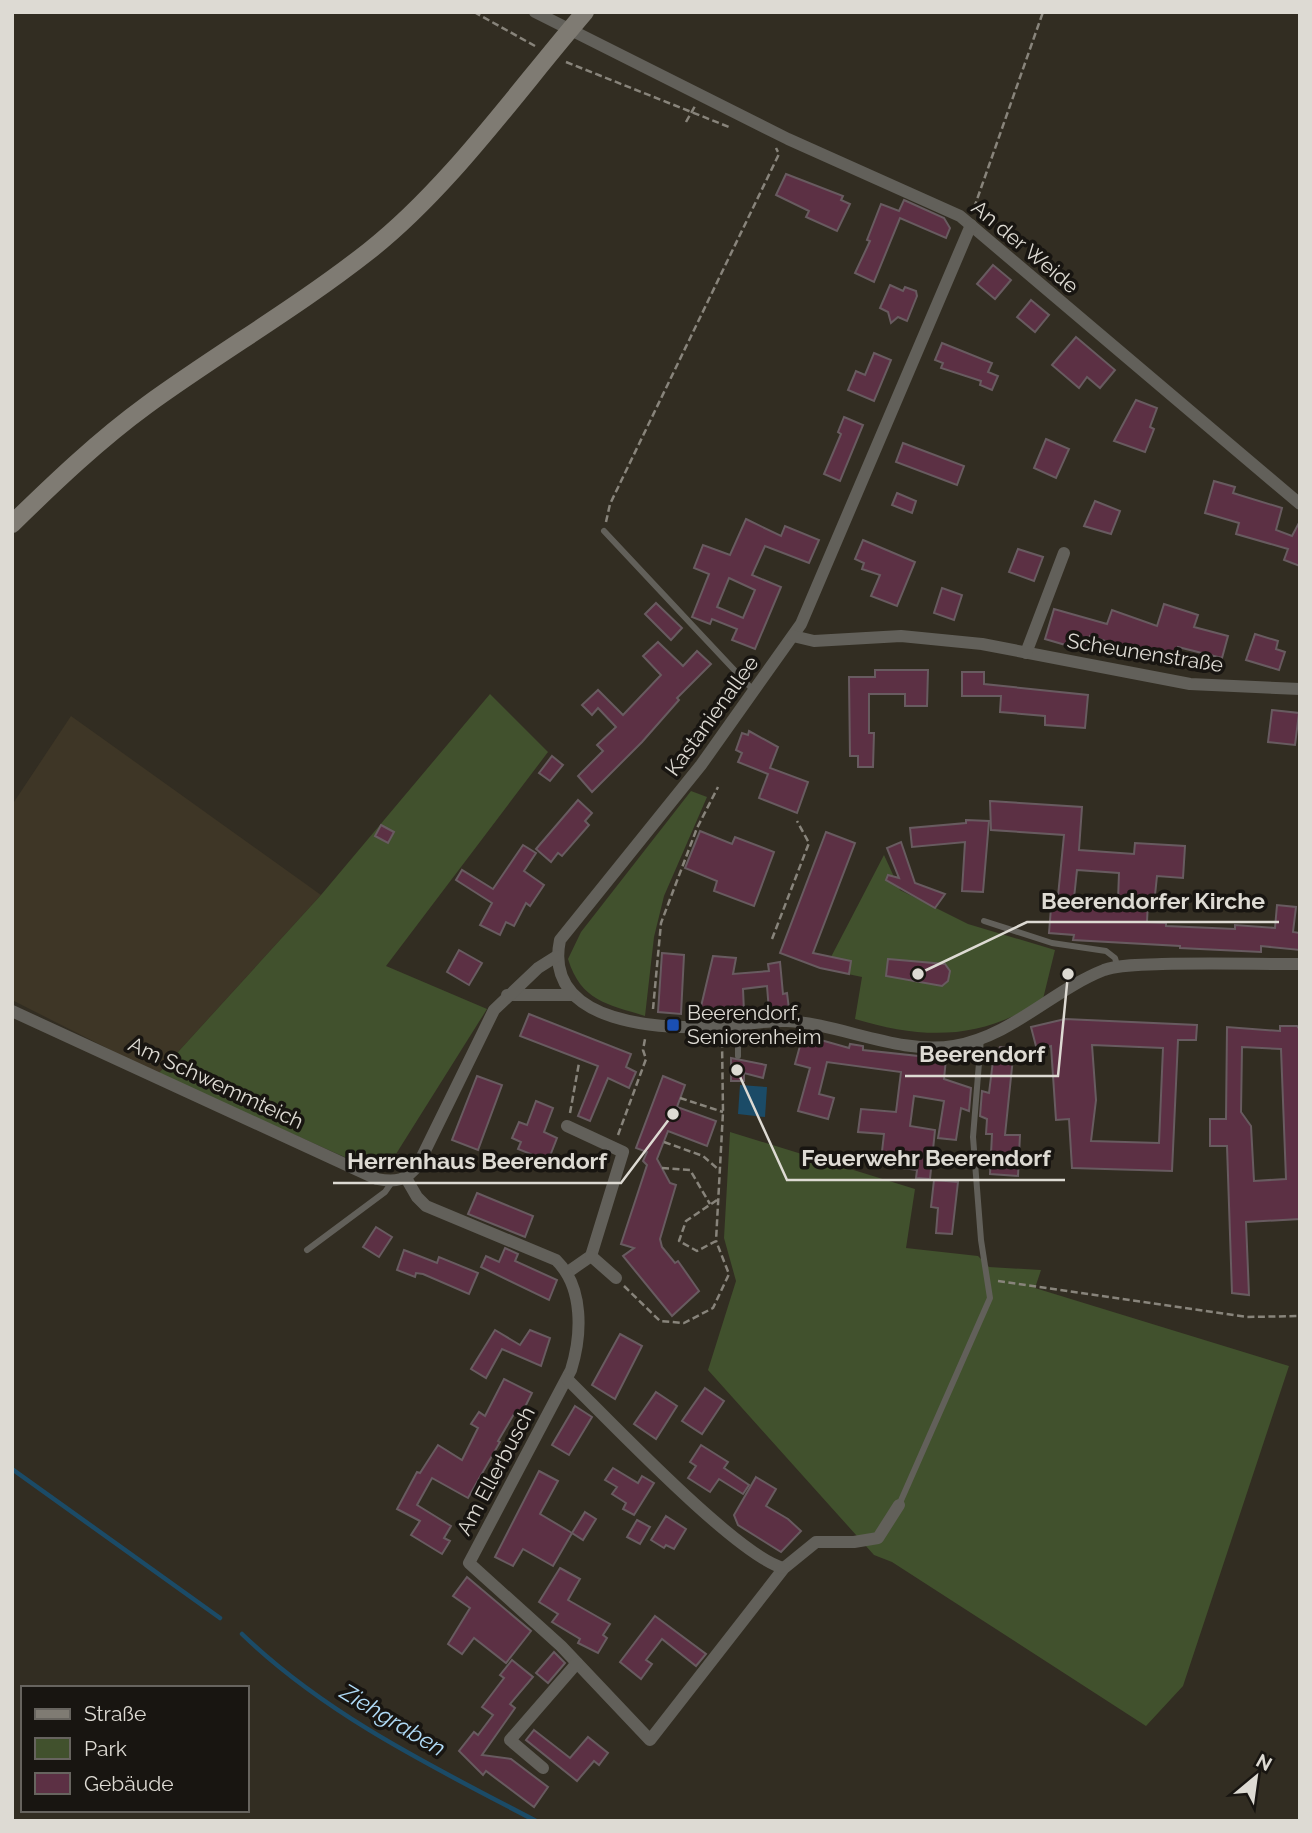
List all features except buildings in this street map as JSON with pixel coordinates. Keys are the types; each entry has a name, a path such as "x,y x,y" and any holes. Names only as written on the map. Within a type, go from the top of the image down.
{"main road":[{"path":"12,524 94,447 144,407 369,250 428,195 585,12"}],"street":[{"name":"An der Weide","path":"535,12 788,139 961,216 1300,504"},
{"name":"Kastanienallee","path":"406,1178 418,1165 494,1010 507,995 557,956 560,940 580,912 625,864 793,636 817,592 971,225"},
{"name":"Scheunenstraße","path":"1026,653 1064,553"},
{"name":"Scheunenstraße","path":"793,636 814,641 901,636 982,644 1190,684 1300,689"},
{"path":"557,956 562,980 580,1003 612,1016 647,1025 722,1027 785,1021 927,1046 951,1046 981,1038 1028,1017 1106,970 1168,964 1300,964"},
{"path":"507,995 572,995"},
{"name":"Am Schwemmteich","path":"12,1011 377,1179 391,1182"},
{"path":"391,1182 406,1178 426,1206 556,1260 568,1272 591,1255 623,1152 567,1126"},
{"path":"591,1255 616,1278"},
{"name":"Am Ellerbusch","path":"568,1272 577,1312 580,1342 567,1379 469,1563 577,1663 650,1740 784,1568 816,1542 855,1542 878,1538 899,1505"},
{"path":"567,1379 728,1532 774,1566 784,1568"},
{"path":"543,1768 510,1740 577,1663"}],"lane":[{"path":"604,531 755,691"},
{"path":"984,921 1052,943 1106,951 1115,958 1118,968"},
{"path":"738,1025 738,1056"},
{"path":"899,1505 990,1298 973,1137 981,1038"},
{"path":"307,1250 385,1192 391,1182"}],"path":[{"path":"474,12 549,54 740,131"},
{"path":"971,225 975,202 1043,12"},
{"path":"604,531 610,504 779,154 775,147"},
{"path":"614,1148 646,1059 643,1050 647,1025 653,1015 661,923 697,828 718,787"},
{"path":"772,939 809,843 797,821"},
{"path":"616,1278 660,1321 684,1323 713,1308 729,1274 716,1241 723,1112 722,1027"},
{"path":"567,1126 579,1063"},
{"path":"680,1098 723,1112"},
{"path":"664,1142 703,1156 719,1170"},
{"path":"662,1168 690,1170 710,1205"},
{"path":"716,1241 697,1251 679,1241 687,1221 717,1200"},
{"path":"987,1279 1247,1317 1300,1316"}],"shaded area":[{"path":"71,716 321,895 158,1074 12,1000 12,805"}],"green space":[{"path":"490,694 548,752 386,966 487,1009 396,1154 378,1172 158,1074 321,895"},
{"path":"691,791 707,797 664,896 654,937 645,1016 597,999 580,984 568,959 581,932"},
{"path":"884,855 900,890 968,924 1055,950 1043,999 998,1022 952,1032 905,1030 855,1019 862,977 829,970 831,957"},
{"path":"730,1132 915,1189 906,1248 978,1256 989,1267 1041,1270 1035,1288 1289,1366 1183,1686 1146,1726 892,1562 874,1555 708,1370 736,1281 724,1238"}],"water":[{"path":"740,1085 767,1087 765,1117 738,1114"}],"waterway":[{"name":"Ziehgraben","path":"12,1469 220,1618"},
{"name":"Ziehgraben","path":"242,1634 309,1690 345,1715 382,1738 536,1821"}],"place":[{"name":"Beerendorfer Kirche","path":"918,974"},
{"name":"Beerendorf","path":"1068,974"},
{"name":"Beerendorf, Seniorenheim","path":"673,1025"},
{"name":"Feuerwehr Beerendorf","path":"737,1070"},
{"name":"Herrenhaus Beerendorf","path":"673,1114"}]}
